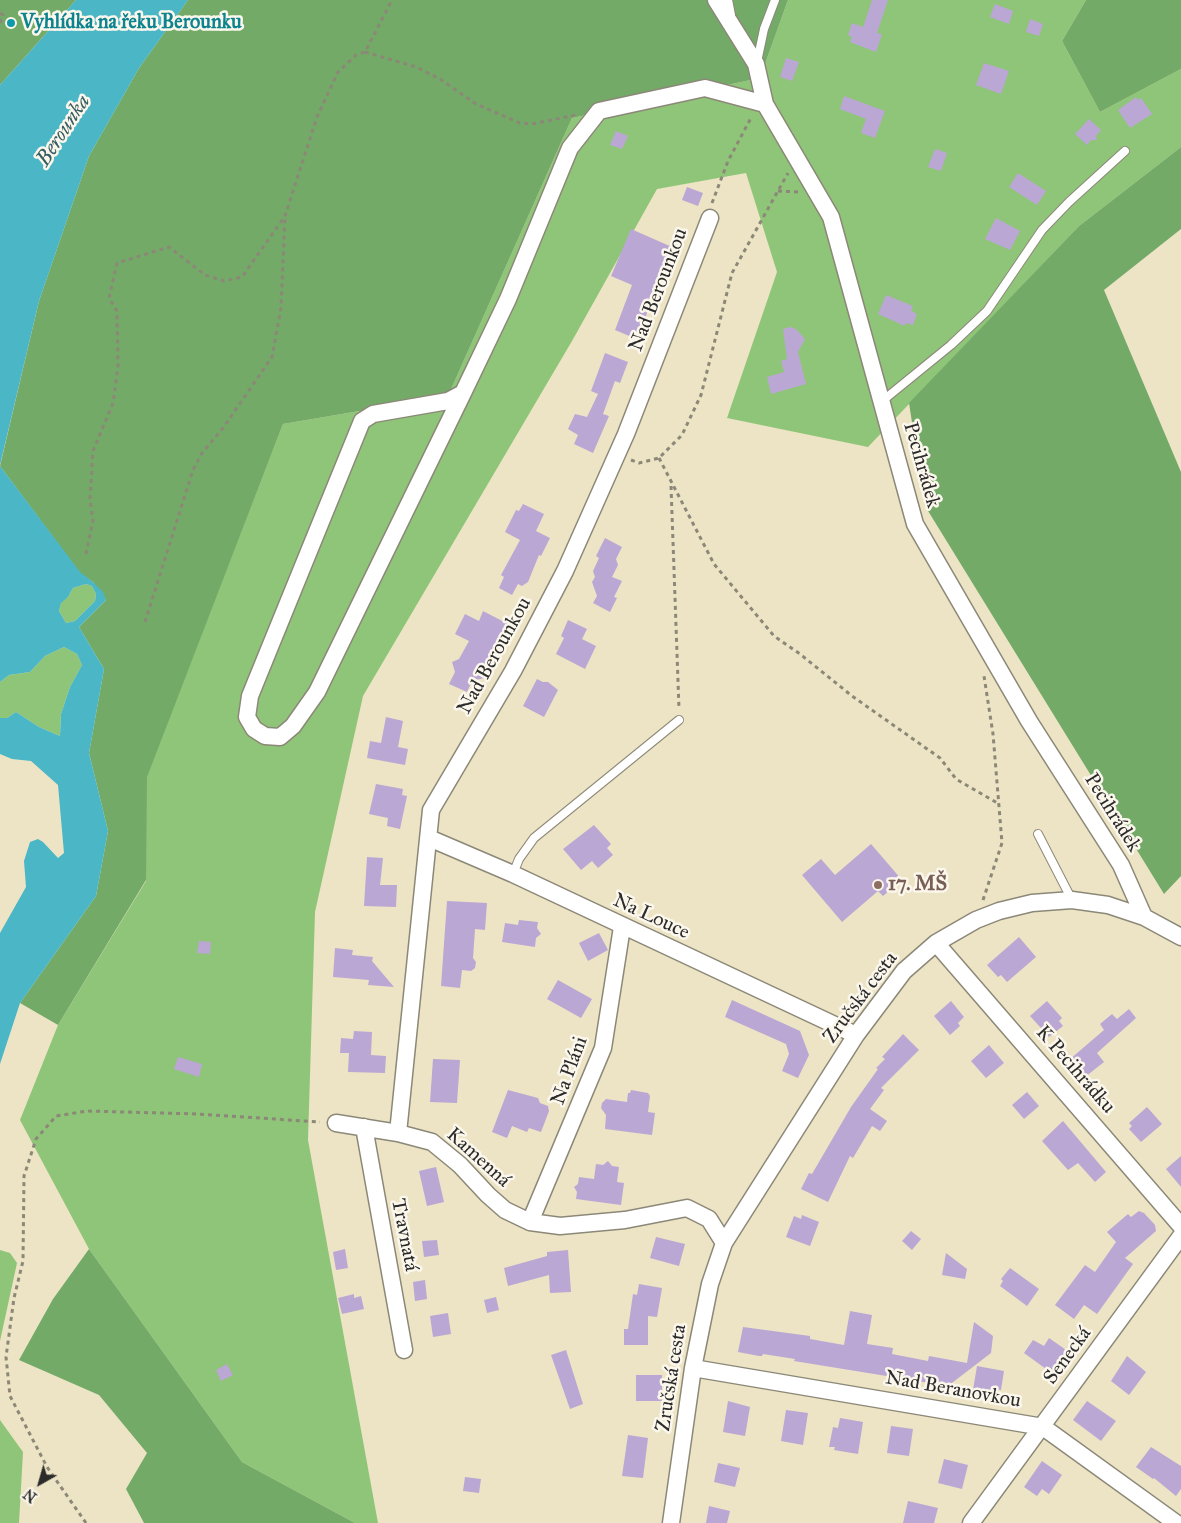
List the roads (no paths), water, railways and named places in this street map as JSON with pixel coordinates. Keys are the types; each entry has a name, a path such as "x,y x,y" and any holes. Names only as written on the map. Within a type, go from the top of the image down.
{"street":[{"name":"Pecihrádek","path":"716,0 756,64 765,104 831,217 915,524 1029,721 1121,865 1144,917"},
{"path":"463,393 448,402 373,414 362,422 250,696 247,717 254,729 266,736 280,737 293,726 317,692 463,393 508,299 570,148 599,111 705,88 765,104"},
{"name":"Nad Berounkou","path":"398,1133 431,810 513,671 556,588 616,455 710,218"},
{"name":"Na Louce","path":"429,838 513,874 622,927 856,1034"},
{"name":"Zručská cesta","path":"671,1523 693,1368 710,1284 724,1243 856,1034 904,971 936,943 976,920 998,911 1032,903 1072,900 1108,905 1144,917 1181,937"},
{"name":"Na Pláni","path":"530,1222 604,1048 622,927"},
{"name":"K Pecihrádku","path":"936,943 1181,1226"},
{"name":"Kamenná","path":"336,1123 398,1133 432,1142 460,1165 488,1196 504,1210 530,1222"},
{"name":"Travnatá","path":"364,1127 404,1350"},
{"path":"530,1222 560,1226 625,1220 687,1208 709,1218 724,1243"},
{"name":"Senecká","path":"971,1523 1181,1236"},
{"name":"Nad Beranovkou","path":"693,1368 1043,1427 1176,1523"}],"lane":[{"path":"728,0 733,25"},
{"path":"756,64 764,29 775,0"},
{"path":"881,402 951,346 986,311 1042,230 1069,202 1125,151"},
{"path":"513,874 519,859 534,838 679,720"},
{"path":"1038,834 1072,900"}],"water":[{"name":"Berounka","path":"76,0 188,0 139,68 89,156 39,301 0,465 0,85"},
{"path":"0,466 80,572 103,592 106,600 79,627 104,669 89,753 108,831 96,896 20,1003 0,1064 0,933 26,887 24,861 30,842 38,839 58,858 64,853 58,785 31,761 12,759 0,754 0,718 7,718 16,712 39,727 60,736 61,714 70,687 82,665 77,654 64,647 45,656 30,672 9,675 0,682","holes":["86,584 92,586 96,594 95,601 75,621 66,623 59,611 61,603 68,597 73,588"]}],"place":[{"name":"Vyhlídka na řeku Berounku","path":"11,23"},
{"name":"17. MŠ","path":"878,885"}]}
